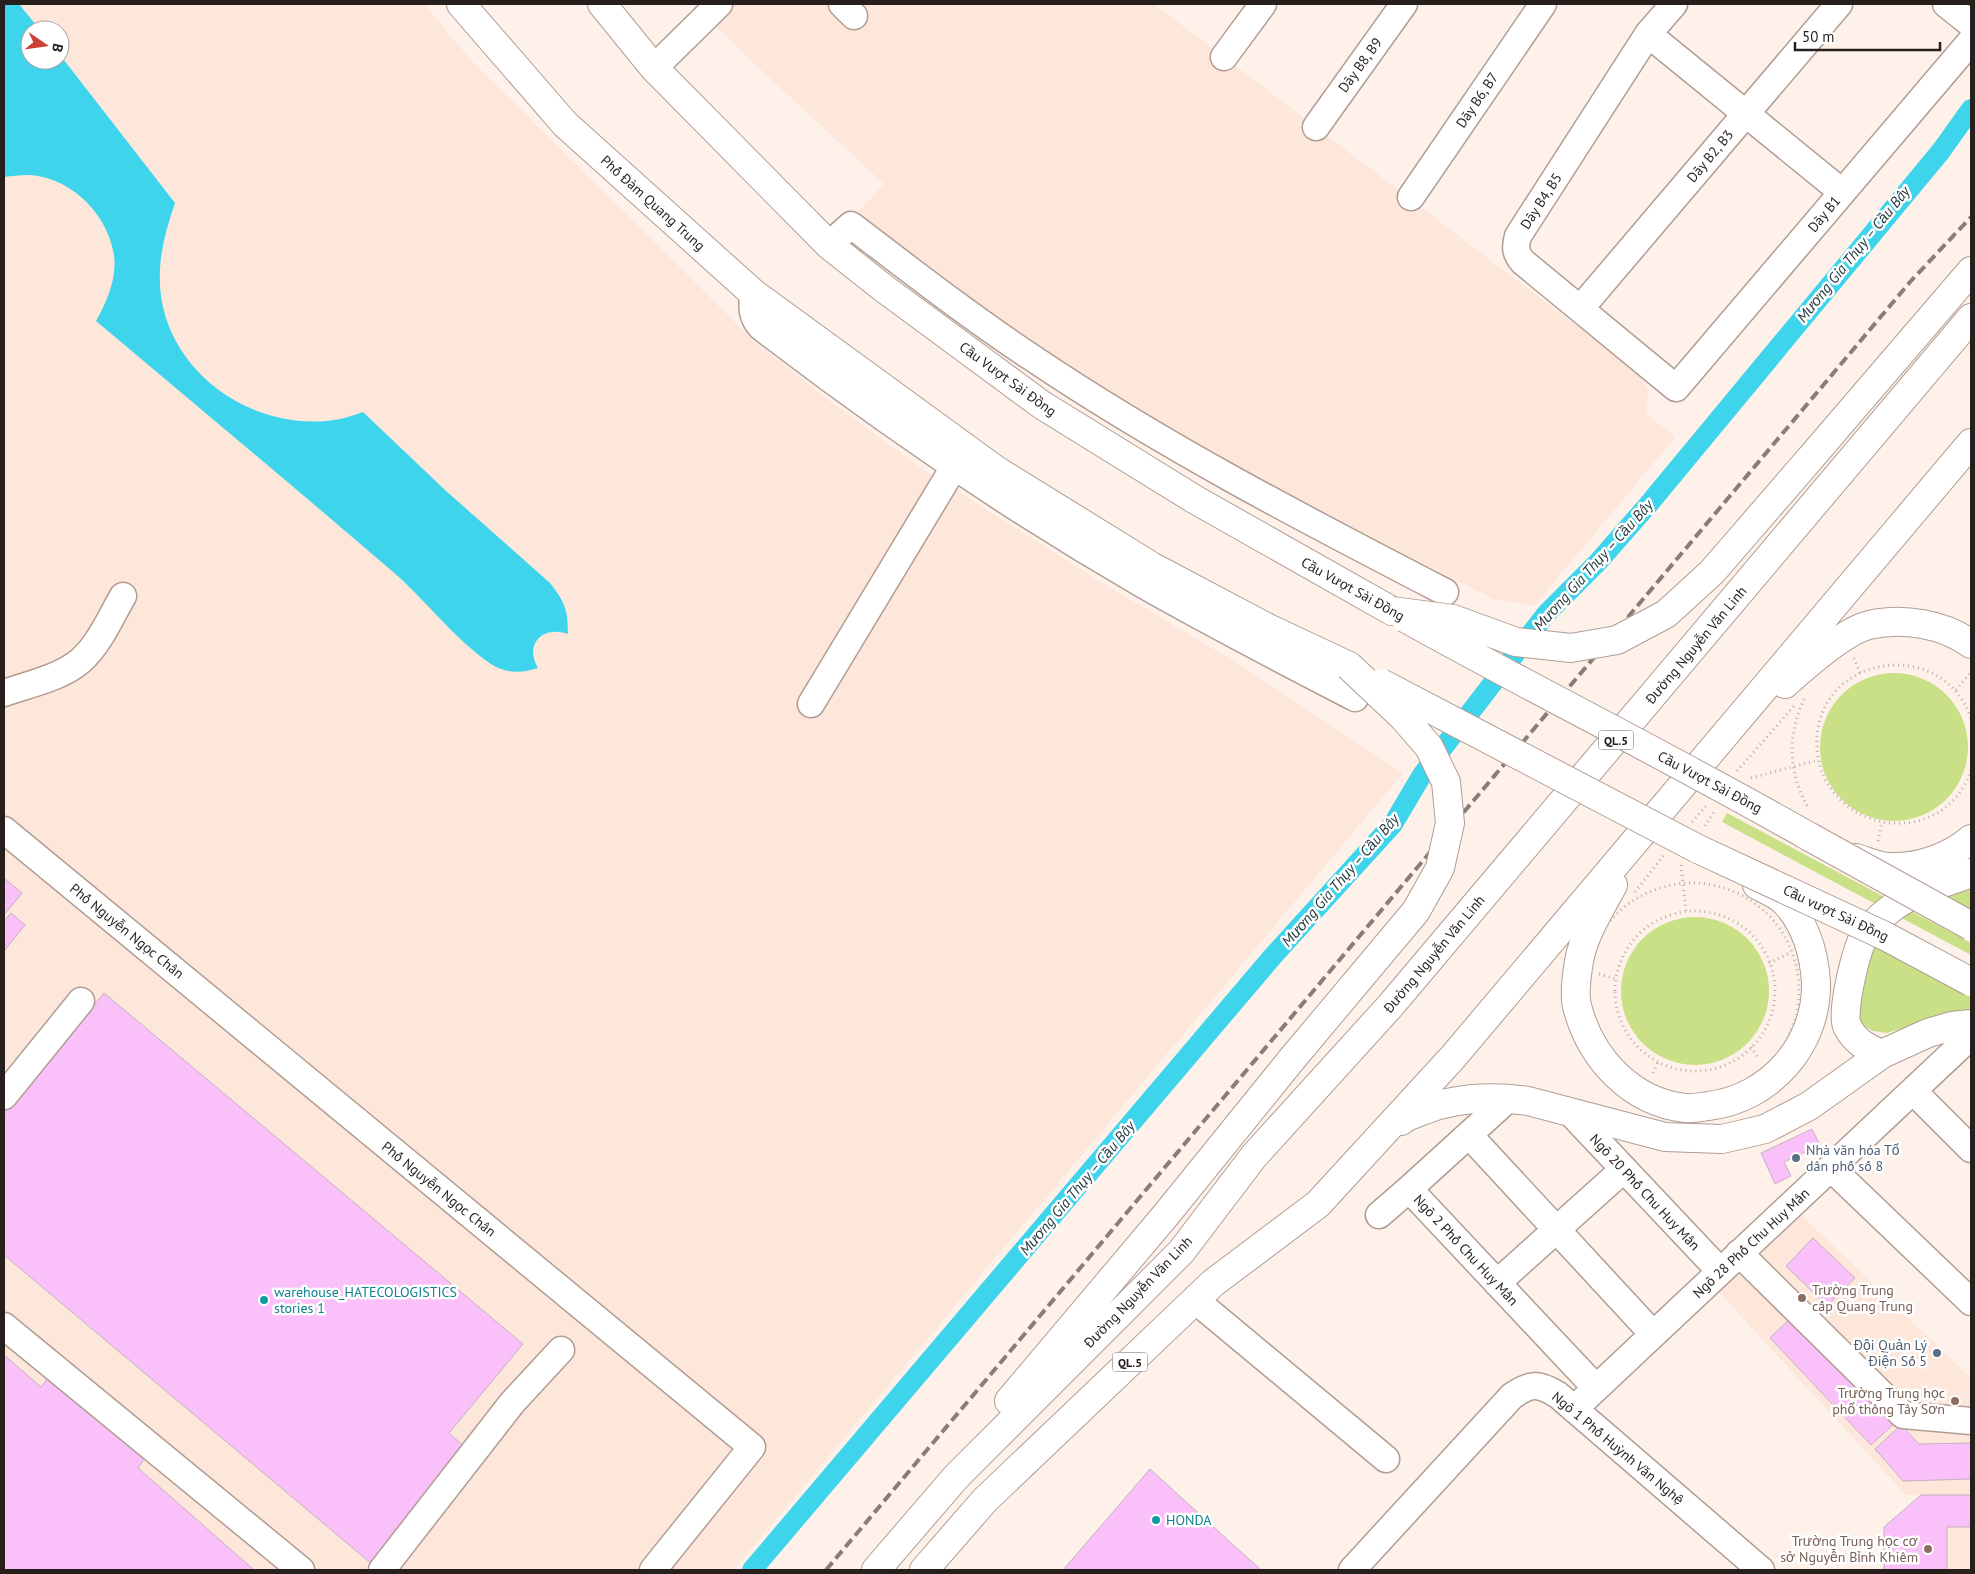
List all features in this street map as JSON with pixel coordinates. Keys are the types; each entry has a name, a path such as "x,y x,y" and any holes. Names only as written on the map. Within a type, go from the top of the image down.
{"main road":[{"name":"Phố Đàm Quang Trung","path":"461,4 565,124 754,293 868,378 996,470 1152,566 1268,628 1349,666"},
{"path":"602,4 654,68 829,245"},
{"name":"Cầu Vượt Sài Đồng","path":"829,245 917,313 1042,405 1194,499 1527,686 1731,792 1810,825"},
{"path":"1392,611 1453,619 1516,642 1571,648 1618,640 1666,614 1712,572 1971,271"},
{"name":"Đường Nguyễn Văn Linh","path":"876,1570 956,1477 1181,1252 1254,1156 1391,1006 1971,318"},
{"name":"QL.5","path":"924,1570 985,1500 1213,1283 1318,1204 1349,1171 1453,1056 1971,443"},
{"path":"1700,762 1805,665 1846,647 1867,625 1902,621 1938,628 1971,644"},
{"path":"956,1477 991,1422 1165,1216 1292,1059 1416,911 1440,868 1450,823 1446,782 1429,747 1403,717 1349,666"},
{"path":"1349,666 1698,849 1785,902 1805,930 1815,961 1816,996 1810,1028 1790,1063 1757,1090 1723,1104 1686,1108 1650,1099 1616,1078 1592,1046 1576,1005 1580,960 1593,922 1642,833"},
{"path":"1810,825 1856,858 1889,868 1917,865 1944,856 1971,839"},
{"path":"1810,825 1971,926"},
{"name":"Cầu vượt Sài Đồng","path":"1698,849 1885,936 1971,982"},
{"path":"1882,1054 1861,1045 1846,1025 1848,990 1855,959 1865,935 1887,911 1916,892 1971,873"},
{"path":"1349,1171 1405,1118 1440,1103 1480,1098 1508,1098 1570,1112 1623,1128 1666,1137 1722,1140 1766,1129 1809,1106 1882,1054 1928,1033 1952,1026 1971,1024"}],"street":[{"path":"654,68 719,4"},
{"path":"1224,58 1263,4"},
{"name":"Dãy B8, B9","path":"1316,127 1404,4"},
{"name":"Dãy B6, B7","path":"1411,197 1543,4"},
{"name":"Dãy B4, B5","path":"1674,4 1648,34 1518,236 1515,246 1517,255 1523,262 1676,388"},
{"name":"Dãy B2, B3","path":"1580,309 1839,4"},
{"path":"1946,4 1971,24"},
{"path":"1648,34 1842,192"},
{"name":"Dãy B1","path":"1676,388 1971,41"},
{"path":"829,245 851,225 968,314 1031,358 1129,420 1308,521 1446,592"},
{"path":"754,293 751,310 754,320 761,327 857,400 954,467 1026,514 1143,585 1355,698"},
{"path":"811,704 954,467"},
{"path":"4,693 60,674 76,664 90,650 124,596"},
{"name":"Phố Nguyễn Ngọc Chân","path":"4,830 752,1447 653,1570"},
{"path":"4,1096 81,1001"},
{"name":"Ngõ 28 Phố Chu Huy Mân","path":"1574,1409 1971,1036"},
{"path":"1913,1091 1971,1149"},
{"name":"Ngõ 2 Phố Chu Huy Mân","path":"1508,1098 1408,1189 1596,1388"},
{"name":"Ngõ 20 Phố Chu Huy Mân","path":"1570,1112 1720,1271"},
{"path":"1469,1135 1653,1334"},
{"path":"1830,1168 1968,1292"},
{"path":"1497,1283 1624,1169"},
{"path":"1379,1215 1408,1189"},
{"path":"1739,1253 1903,1415 1971,1421"},
{"path":"1195,1300 1386,1459"},
{"path":"4,1326 301,1570"},
{"path":"382,1570 512,1403 561,1350"},
{"name":"Ngõ 1 Phố Huỳnh Văn Nghệ","path":"1352,1570 1512,1396 1526,1387 1536,1386 1558,1395 1761,1570"}],"path":[{"path":"1846,647 1860,673"},
{"path":"1971,718 1965,702 1956,690 1932,672 1903,664 1874,667 1860,673 1836,691 1828,704 1818,732 1818,760 1822,774 1838,798 1860,815 1882,822 1902,824 1929,817 1952,800 1966,782 1971,770"},
{"path":"1956,690 1971,672"},
{"path":"1806,696 1798,713 1791,748 1796,782 1810,825"},
{"path":"1966,782 1971,786"},
{"path":"1877,846 1882,822"},
{"path":"1682,882 1686,911"},
{"path":"1682,882 1702,882 1741,893 1758,904 1772,918 1784,934 1792,952 1798,972 1799,993 1796,1014 1790,1034 1766,1068 1751,1079 1718,1094 1700,1097 1663,1093 1630,1078 1606,1054 1596,1039 1586,1006 1587,971 1599,936 1622,908 1650,890 1682,882"},
{"path":"1686,911 1702,911 1730,919 1754,937 1769,963 1774,993 1772,1008 1760,1036 1740,1057 1721,1066 1700,1071 1672,1068 1646,1055 1627,1034 1616,1008 1616,979 1619,964 1634,938 1645,928 1665,917 1686,911"},
{"path":"1769,963 1792,952"}],"shaded area":[{"path":"4,4 424,4 471,60 753,340 827,399 921,468 1102,583 1232,660 1403,773 733,1570 4,1570"},
{"path":"694,4 1154,4 1640,374 1649,392 1645,413 1675,437 1534,606 1493,599 1205,451 1034,349 938,277 858,212 884,184 734,45"},
{"path":"1793,1207 1971,1378 1971,1570 1884,1570 1884,1527 1920,1495 1906,1495 1713,1286"}],"green space":[{"path":"1894,673 1922,679 1946,695 1962,719 1968,747 1962,775 1946,799 1922,815 1894,821 1866,815 1842,799 1826,775 1820,747 1826,719 1842,695 1866,679"},
{"path":"1727,813 1971,943 1971,955 1722,822"},
{"path":"1971,879 1971,918 1924,894"},
{"path":"1695,917 1723,923 1747,939 1763,963 1769,991 1763,1019 1747,1043 1723,1059 1695,1065 1667,1059 1643,1043 1627,1019 1621,991 1627,963 1643,939 1667,923"},
{"path":"1861,942 1971,979 1971,1012 1948,1014 1887,1033 1873,1031 1862,1025 1854,1013"}],"water":[{"path":"4,4 19,4 32,20 20,20 20,70 70,70 70,68 175,203 164,241 160,280 163,307 172,334 186,358 205,379 227,396 252,409 278,418 306,421 334,420 363,412 445,490 550,583 565,607 568,634 550,632 538,639 534,645 533,652 538,668 526,671 503,670 478,654 452,631 392,571 96,321 113,281 115,264 110,240 104,225 84,200 58,182 43,177 18,175 4,177"}],"building":[{"path":"4,878 22,893 4,915"},
{"path":"11,913 25,925 4,951 4,921"},
{"name":"warehouse_HATECOLOGISTICS stories 1","path":"104,993 523,1344 449,1433 468,1450 373,1565 4,1255 4,1114"},
{"path":"1812,1129 1820,1145 1784,1162 1791,1176 1775,1184 1761,1153"},
{"path":"1813,1238 1855,1278 1827,1306 1786,1266"},
{"path":"1795,1314 1897,1421 1871,1445 1770,1338"},
{"path":"4,1355 41,1387 53,1372 148,1453 138,1468 254,1570 4,1570"},
{"path":"1901,1425 1919,1444 1971,1443 1971,1479 1903,1481 1875,1449"},
{"name":"HONDA","path":"1150,1469 1261,1570 1063,1570"},
{"name":"Trường Trung học cơ sở Nguyễn Bỉnh Khiêm","path":"1921,1495 1971,1495 1971,1527 1947,1527 1947,1570 1884,1570 1884,1527"}],"waterway":[{"name":"Mương Gia Thụy – Cầu Bây","path":"752,1570 1273,956 1393,824 1422,775 1546,614 1598,562 1648,505 1941,151 1971,109"}],"railway":[{"path":"826,1570 1910,282 1971,217"}],"place":[{"name":"Nhà văn hóa Tổ dân phố số 8","path":"1796,1158"},
{"name":"Trường Trung cấp Quang Trung","path":"1802,1298"},
{"name":"warehouse_HATECOLOGISTICS stories 1","path":"264,1300"},
{"name":"Đội Quản Lý Điện Số 5","path":"1937,1353"},
{"name":"Trường Trung học phổ thông Tây Sơn","path":"1955,1401"},
{"name":"HONDA","path":"1156,1520"},
{"name":"Trường Trung học cơ sở Nguyễn Bỉnh Khiêm","path":"1928,1549"}]}
